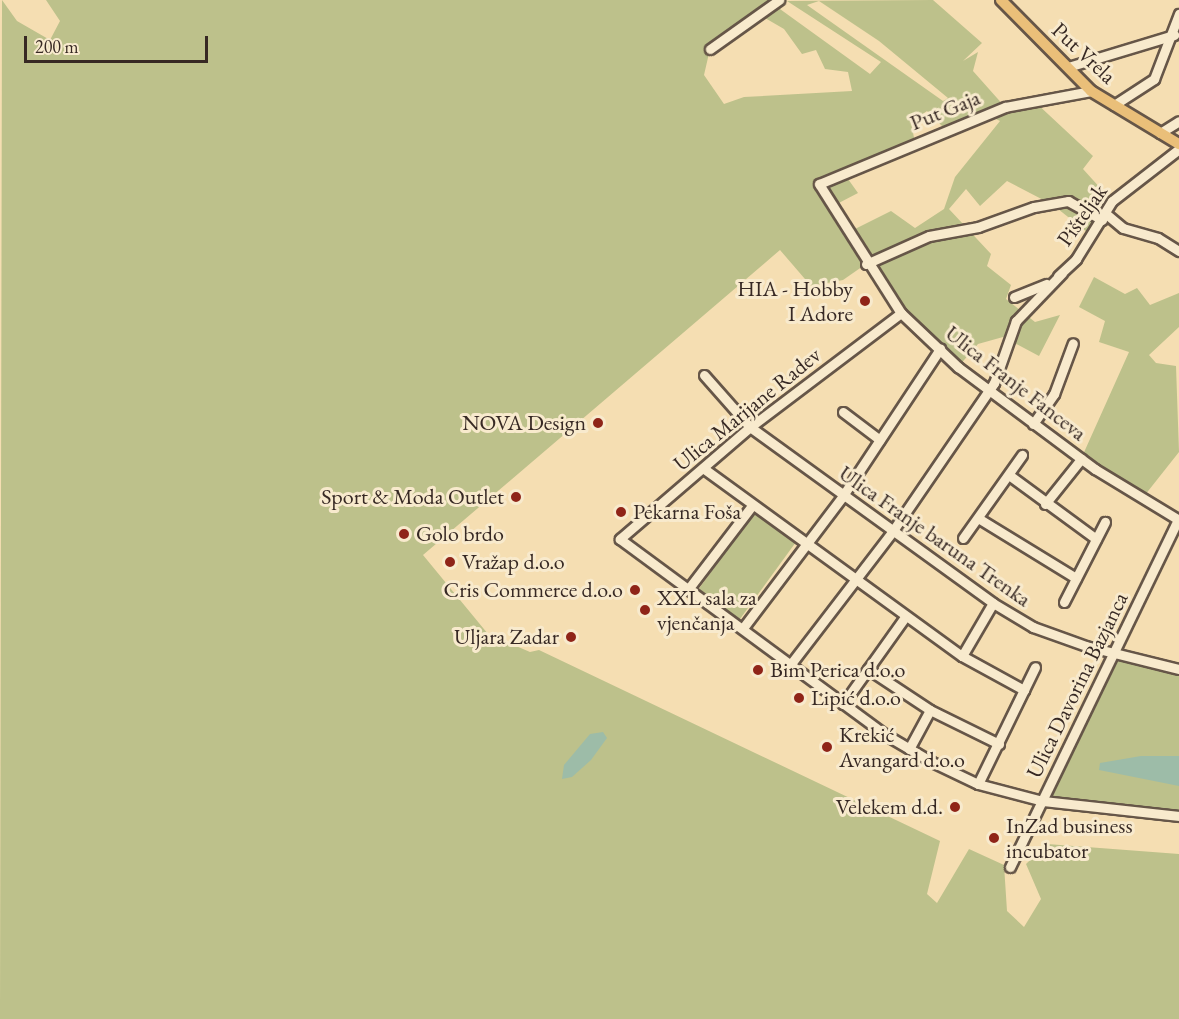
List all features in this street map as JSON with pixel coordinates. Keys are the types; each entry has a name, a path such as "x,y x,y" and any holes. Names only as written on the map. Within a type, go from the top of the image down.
{"main road":[{"name":"Put Vrela","path":"1001,0 1091,91 1179,144"}],"street":[{"path":"710,49 779,0"},
{"path":"1114,105 1154,79 1175,34 1179,14"},
{"path":"1068,67 1175,34"},
{"name":"Put Gaja","path":"819,184 1005,107 1091,91"},
{"path":"1160,133 1179,121"},
{"name":"Pišteljak","path":"1014,297 1062,273 1121,192 1179,149"},
{"name":"Ulica Franje Fanceva","path":"819,184 866,264 902,313 940,349 988,391 1081,459 1178,520"},
{"path":"866,264 929,236 978,227 1034,207 1068,201 1103,216 1123,228 1158,238 1179,251"},
{"path":"790,665 892,532 988,391 1016,321 1062,273"},
{"name":"Ulica Marijane Radev","path":"689,588 620,539 750,427 902,313"},
{"path":"1033,424 1054,394 1073,343"},
{"path":"743,628 842,497 940,349"},
{"name":"Ulica Franje baruna Trenka","path":"704,375 750,427 842,497 993,603 1033,627 1113,654 1179,669"},
{"path":"843,412 879,440"},
{"path":"963,538 1022,455"},
{"path":"1045,504 1081,459"},
{"path":"703,468 751,507 855,582 962,656 1024,690"},
{"path":"1009,475 1045,504 1096,539"},
{"path":"751,507 689,588 843,704 909,749 978,784 1043,801 1179,816"},
{"path":"978,518 1076,578"},
{"name":"Ulica Davorina Bazjanca","path":"1010,867 1178,520"},
{"path":"1064,602 1105,522"},
{"path":"962,656 993,603"},
{"path":"843,704 905,616"},
{"path":"978,784 1035,667"},
{"path":"868,669 930,710 999,744"},
{"path":"909,749 930,710"}],"green space":[{"path":"2,0 17,21 50,40 60,21 46,0 779,0 773,4 870,74 881,62 787,1 933,0 982,43 963,61 978,52 973,71 1005,107 1034,101 1093,156 1083,169 1112,201 1092,236 1053,205 1007,181 980,206 966,189 949,209 991,254 987,266 1011,285 1006,299 1035,322 1060,315 1039,356 1003,337 978,344 958,367 901,313 866,264 843,280 811,286 780,250 423,555 488,634 530,652 539,650 940,841 927,894 937,903 969,849 1004,865 1007,911 1024,927 1041,899 1026,864 1047,844 1179,854 1179,1019 0,1019","holes":["819,1 879,41 948,98 943,101 807,5","758,14 784,29 802,54 816,50 825,69 848,72 852,91 744,97 724,104 704,75 710,49","927,111 946,130 992,117 1000,121 955,177 944,209 915,228 891,211 849,232 833,206 858,193 843,172 915,143 911,122"]},
{"path":"1094,277 1125,294 1137,288 1150,305 1179,293 1179,327 1149,355 1156,363 1176,366 1179,452 1141,500 1081,459 1129,352 1099,342 1105,321 1079,307"},
{"path":"754,513 795,543 739,620 698,590"},
{"path":"1113,654 1179,669 1179,816 1043,801"}],"shaded area":[{"path":"603,732 607,738 591,760 572,777 562,779 564,765 590,734"},
{"path":"1141,756 1179,756 1179,786 1099,770 1100,763"}],"place":[{"name":"HIA - Hobby I Adore","path":"865,301"},
{"name":"NOVA Design","path":"598,423"},
{"name":"Sport & Moda Outlet","path":"516,497"},
{"name":"Pekarna Foša","path":"621,512"},
{"name":"Golo brdo","path":"404,534"},
{"name":"Vražap d.o.o","path":"450,562"},
{"name":"Cris Commerce d.o.o","path":"635,590"},
{"name":"XXL sala za vjenčanja","path":"645,610"},
{"name":"Uljara Zadar","path":"571,637"},
{"name":"Bim Perica d.o.o","path":"758,670"},
{"name":"Lipić d.o.o","path":"799,698"},
{"name":"Krekić Avangard d.o.o","path":"827,747"},
{"name":"Velekem d.d.","path":"955,807"},
{"name":"InZad business incubator","path":"994,838"}]}
